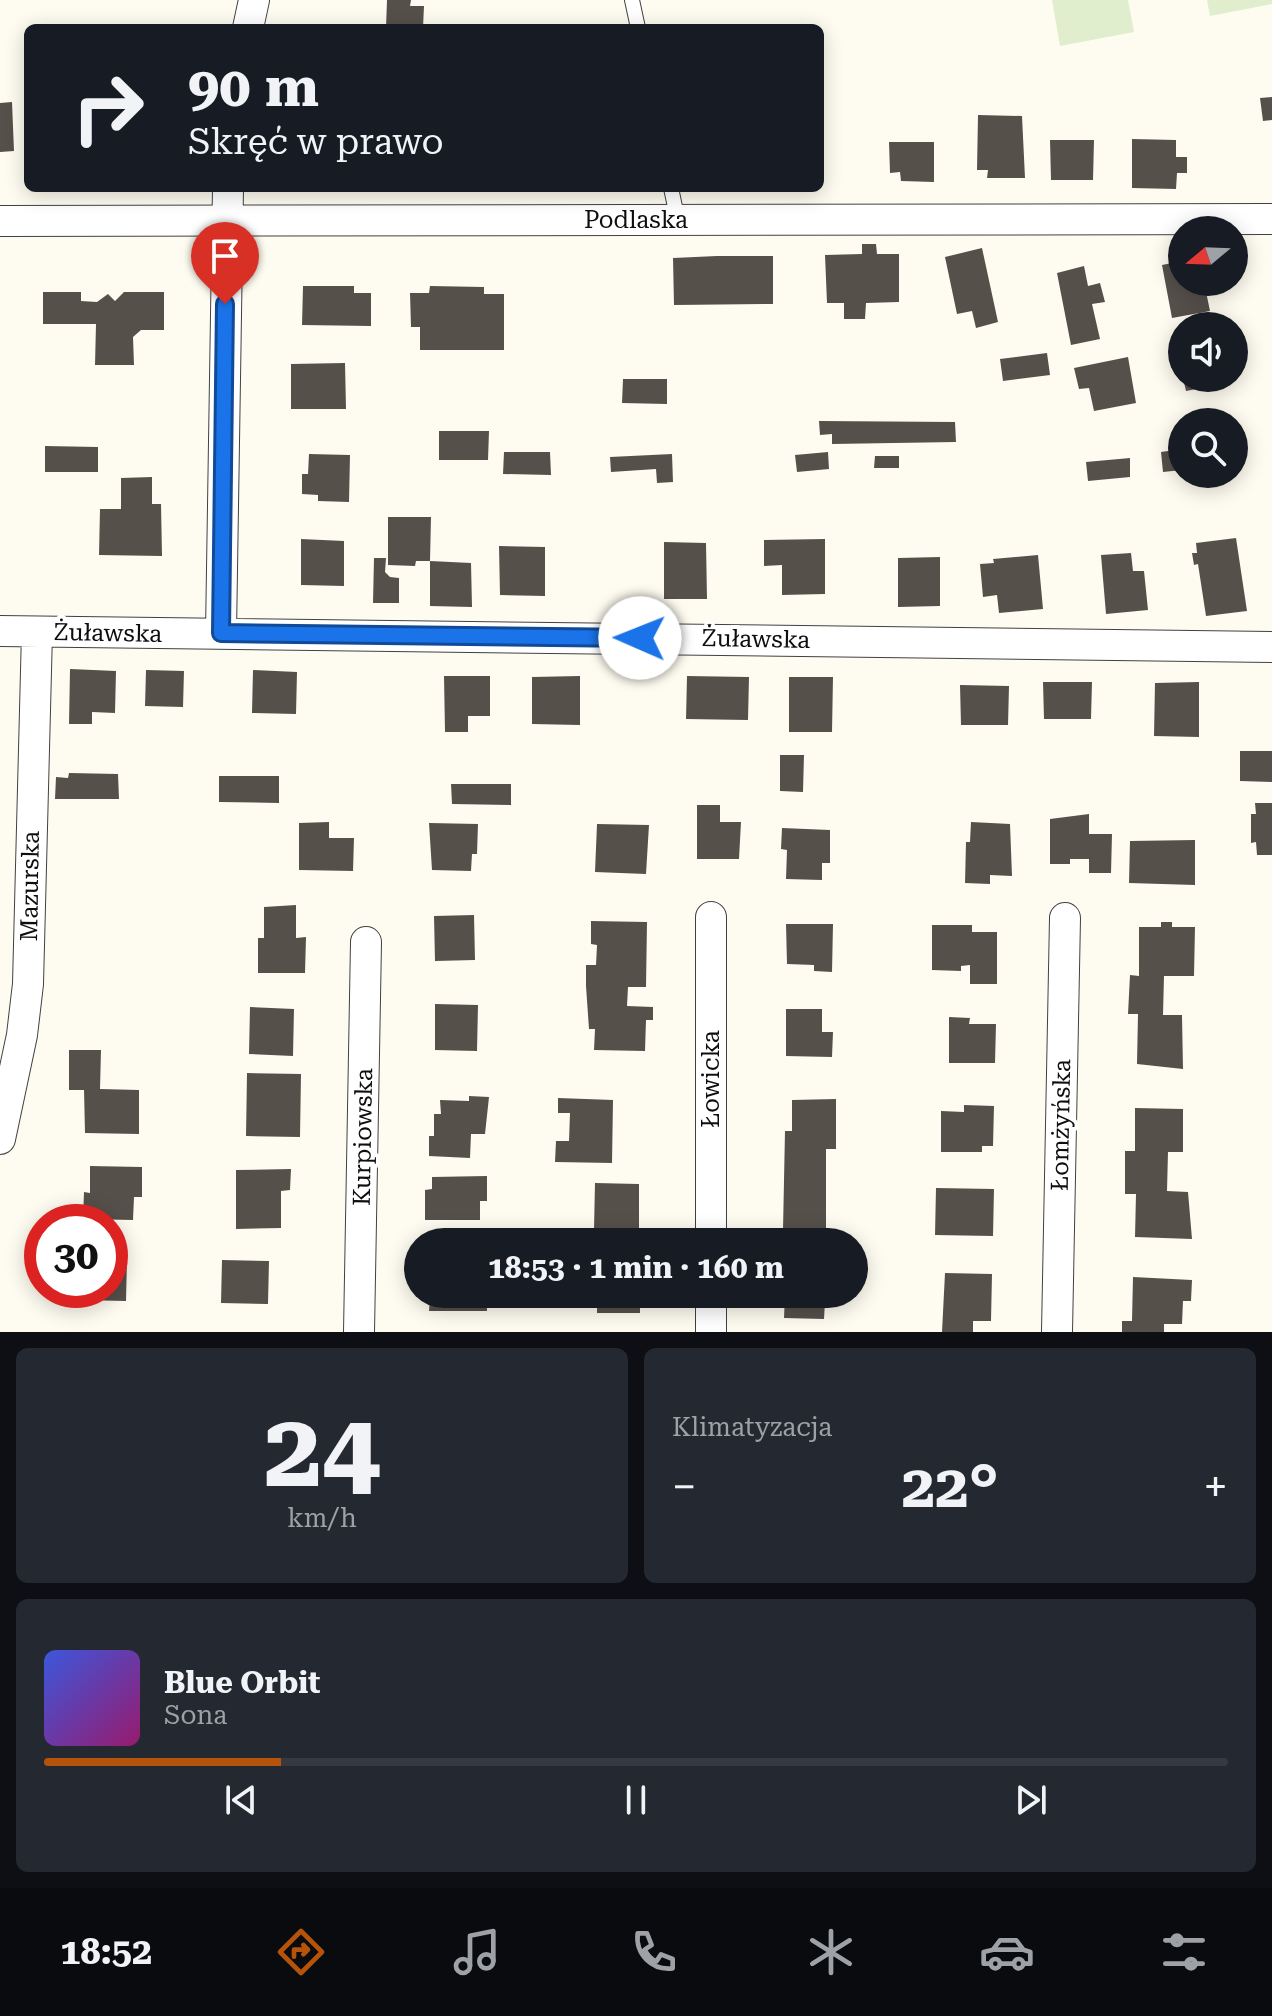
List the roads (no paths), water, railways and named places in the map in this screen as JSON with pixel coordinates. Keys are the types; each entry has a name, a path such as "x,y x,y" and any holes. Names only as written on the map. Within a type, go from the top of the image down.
{"street":[{"path":"249,24 254,0"},
{"path":"221,633 228,192"},
{"name":"Podlaska","path":"0,221 284,218 678,221 1272,219"},
{"name":"Żuławska","path":"0,631 1272,647"},
{"name":"Mazurska","path":"0,1139 22,1035 28,984 37,632"},
{"name":"Łowicka","path":"711,917 711,1228"},
{"name":"Łomżyńska","path":"1057,1332 1065,918"},
{"name":"Kurpiowska","path":"359,1332 366,942"},
{"path":"711,1308 711,1332"}],"lane":[{"path":"632,0 637,24"},
{"path":"672,192 678,221"}]}
